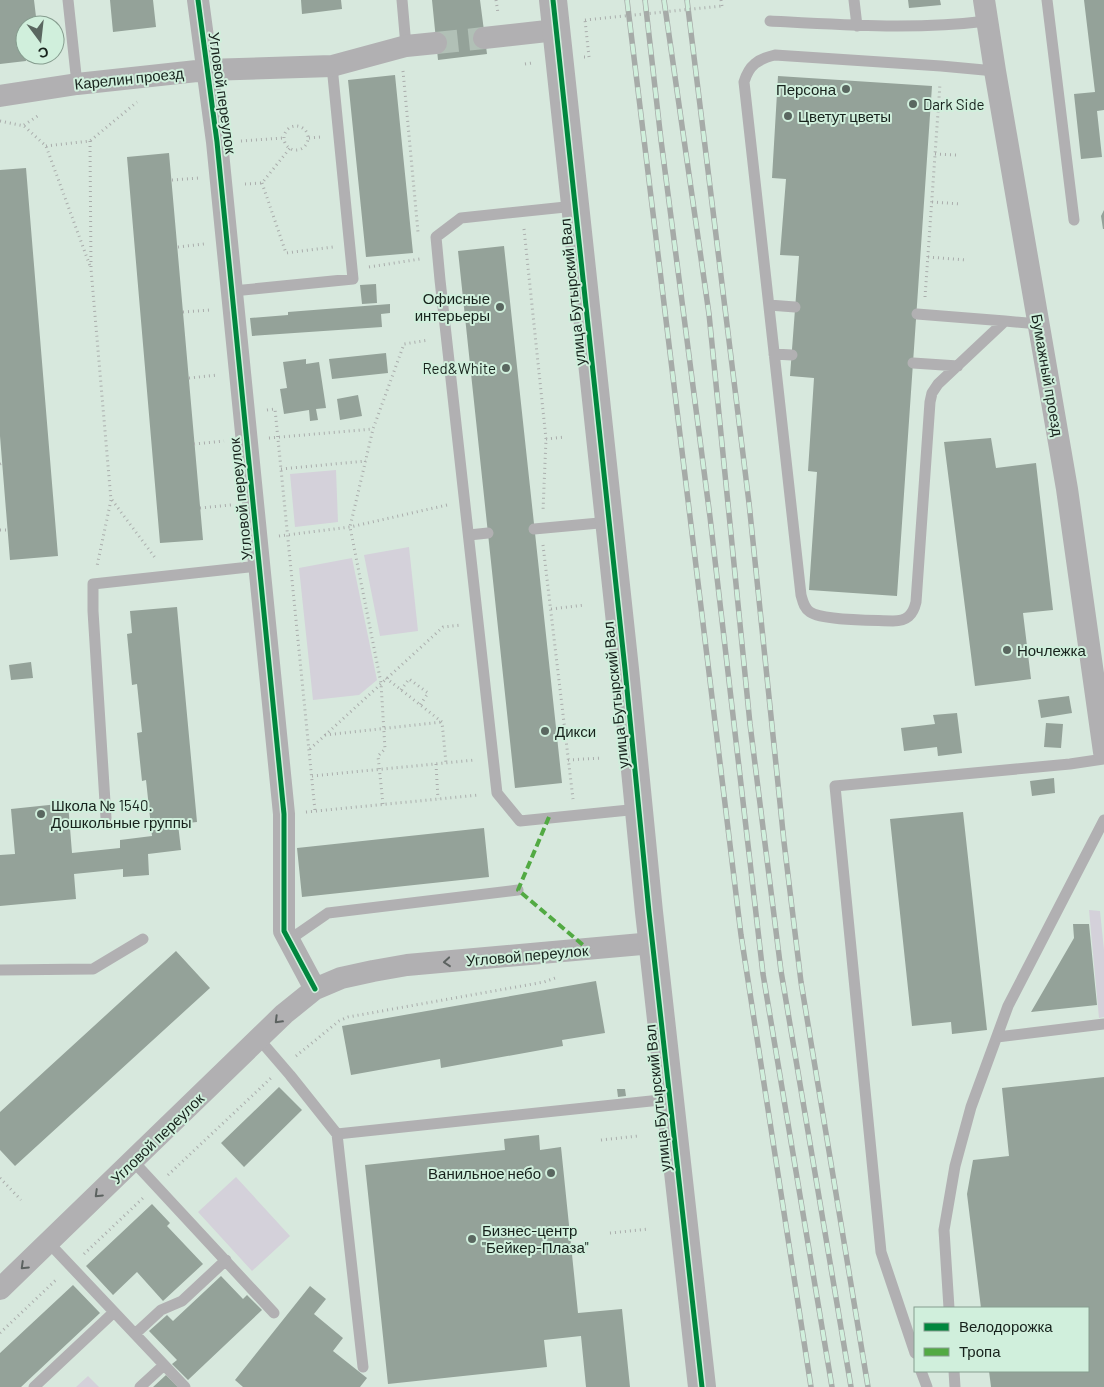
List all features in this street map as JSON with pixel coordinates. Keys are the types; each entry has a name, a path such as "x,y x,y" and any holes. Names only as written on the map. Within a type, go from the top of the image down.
{"street":[{"name":"Угловой переулок","path":"198,0 222,186 284,814 284,931 315,989"},
{"name":"улица Бутырский Вал","path":"553,0 702,1387"},
{"name":"Бумажный проезд","path":"985,10 1067,490 1104,752"},
{"path":"484,38 556,30"},
{"name":"Карелин проезд","path":"0,96 77,84 206,70 332,66 405,55 436,43"},
{"name":"Угловой переулок","path":"0,1289 284,1014 315,989 341,978 407,965 653,943"}],"lane":[{"path":"68,0 77,84"},
{"path":"402,0 405,55"},
{"path":"854,0 857,26"},
{"path":"1047,0 1074,220"},
{"path":"770,21 857,26 943,26 985,10"},
{"path":"995,72 941,66 774,55 762,58 750,68 744,82 801,596 803,604 812,613 828,617 902,621 914,612 932,393 938,384 1005,321"},
{"path":"232,291 353,279 332,66"},
{"path":"575,206 461,218 436,237 438,257 497,793 520,821 639,809"},
{"path":"769,305 795,307"},
{"path":"920,315 1039,324"},
{"path":"774,354 792,355"},
{"path":"913,363 958,366"},
{"path":"534,529 610,522"},
{"path":"469,535 488,533"},
{"path":"106,818 93,584 259,566"},
{"path":"914,1350 881,1252 835,786 1070,764 1104,759"},
{"path":"949,1307 944,1230 955,1166 969,1116 1008,1006 1104,820"},
{"path":"289,940 328,913 518,890"},
{"path":"0,970 93,968 143,939"},
{"path":"997,1037 1104,1024"},
{"path":"260,1039 337,1134 363,1367"},
{"path":"337,1134 670,1099"},
{"path":"133,1161 274,1313"},
{"path":"48,1242 185,1387"},
{"path":"135,1334 161,1310 182,1301 226,1260"},
{"path":"34,1387 114,1312"},
{"path":"140,1387 164,1365"},
{"path":"921,1372 927,1387"},
{"path":"954,1372 955,1387"}],"path":[{"path":"589,57 585,20 722,6 722,0"},
{"path":"405,55 421,258"},
{"path":"525,64 532,63"},
{"path":"920,315 928,257 941,66"},
{"path":"46,146 90,141 143,97"},
{"path":"0,121 24,126 46,146 91,269"},
{"path":"296,125 305,128 309,138 305,147 296,151 286,147 282,138 287,128 296,125"},
{"path":"217,142 282,138"},
{"path":"90,141 91,269 111,500 93,584"},
{"path":"222,186 262,182 290,148"},
{"path":"935,154 956,155"},
{"path":"172,180 199,178"},
{"path":"262,182 286,253 350,245"},
{"path":"932,202 961,204"},
{"path":"178,247 205,244"},
{"path":"366,267 438,257"},
{"path":"928,257 966,260"},
{"path":"183,312 212,310"},
{"path":"383,804 378,756 385,749 381,683 350,527 373,429 404,344 447,338"},
{"path":"189,378 218,375"},
{"path":"244,411 275,409 315,811"},
{"path":"247,440 373,429"},
{"path":"546,439 565,437"},
{"path":"194,444 225,441"},
{"path":"281,469 366,461"},
{"path":"111,500 169,576"},
{"path":"288,534 350,527 465,500"},
{"path":"200,508 231,505"},
{"path":"0,530 8,530"},
{"path":"551,609 584,605"},
{"path":"309,749 442,627 478,623"},
{"path":"386,678 442,722 446,763"},
{"path":"401,690 409,679 428,693 420,705"},
{"path":"324,735 442,722"},
{"path":"312,776 493,758"},
{"path":"568,760 602,758"},
{"path":"436,764 438,799"},
{"path":"284,814 497,793"},
{"path":"284,1067 339,1022 348,1017 544,982 560,976"},
{"path":"601,1140 638,1136"},
{"path":"0,1178 21,1200"},
{"path":"610,1233 649,1229"}],"shaded area":[{"path":"336,470 338,522 295,527 290,474"},
{"path":"409,547 418,631 380,636 364,555"},
{"path":"352,558 377,680 359,695 313,700 299,568"},
{"path":"1089,910 1100,911 1104,950 1104,1017 1099,1018"},
{"path":"236,1177 290,1236 252,1271 198,1212"},
{"path":"88,1376 99,1387 76,1387"}],"building":[{"path":"0,0 34,0 36,15 15,15 15,62 0,64"},
{"path":"110,0 153,0 156,27 113,32"},
{"path":"301,0 341,0 342,9 302,14"},
{"path":"432,0 480,0 487,54 438,60"},
{"path":"908,0 940,0 941,5 909,8"},
{"path":"1084,0 1104,0 1104,110 1097,111 1102,157 1081,159 1074,94 1095,92"},
{"path":"395,75 413,253 366,257 348,80"},
{"path":"778,76 932,86 897,596 809,590 817,472 808,471 814,378 790,376 799,256 780,255 786,179 772,178"},
{"path":"169,153 203,540 160,543 127,157"},
{"path":"26,168 58,556 10,560 0,436 0,170"},
{"path":"1104,210 1104,229 1103,229 1101,216"},
{"path":"504,246 562,783 515,788 458,251"},
{"path":"376,284 377,303 362,304 360,285"},
{"path":"390,304 390,313 381,314 382,327 252,336 250,318 288,315 288,312"},
{"path":"386,353 388,373 332,379 329,359"},
{"path":"306,359 306,364 319,362 326,408 316,409 318,420 310,421 309,410 284,414 280,389 287,388 283,362"},
{"path":"358,395 362,416 340,420 337,399"},
{"path":"991,438 996,468 1036,463 1053,610 1023,613 1031,679 975,686 944,442"},
{"path":"177,607 197,822 178,824 181,850 148,854 149,875 123,877 123,869 74,874 76,899 0,906 0,855 15,854 11,809 68,803 72,853 120,848 120,840 152,836 146,780 142,781 137,733 142,732 137,684 132,685 127,634 132,633 130,611"},
{"path":"31,662 33,678 11,680 9,665"},
{"path":"1069,696 1072,713 1041,718 1038,700"},
{"path":"957,713 962,753 938,756 937,747 904,751 901,728 935,724 933,715"},
{"path":"1046,723 1063,724 1061,748 1044,747"},
{"path":"1054,778 1055,793 1032,796 1030,781"},
{"path":"963,812 987,1030 952,1034 951,1022 912,1026 890,819"},
{"path":"484,828 489,877 302,897 297,848"},
{"path":"1073,924 1089,924 1097,1005 1031,1012 1074,938"},
{"path":"176,951 210,988 15,1166 0,1150 0,1112"},
{"path":"596,981 605,1033 562,1040 563,1046 441,1068 440,1059 351,1075 342,1026"},
{"path":"1104,1077 1104,1387 991,1387 989,1372 1089,1372 1089,1307 981,1307 967,1194 973,1160 1009,1156 1002,1088"},
{"path":"279,1087 302,1110 244,1167 221,1143"},
{"path":"617,1089 625,1089 626,1096 618,1097"},
{"name":"Бизнес-центр \"Бейкер-Плаза\"","path":"539,1135 540,1150 561,1147 578,1313 622,1309 630,1387 586,1387 581,1336 544,1340 547,1367 388,1384 365,1165 505,1150 504,1139"},
{"path":"152,1204 170,1223 167,1226 203,1264 163,1301 137,1272 113,1295 86,1266"},
{"path":"221,1276 243,1299 247,1295 262,1310 188,1380 172,1364 177,1360 149,1331 167,1315 173,1321"},
{"path":"73,1285 100,1313 21,1387 0,1387 0,1353"},
{"path":"310,1286 326,1299 314,1314 343,1338 333,1351 367,1378 360,1387 243,1387 235,1380"},
{"path":"166,1375 178,1387 153,1387"}],"tunnel":[{"path":"436,43 484,38"}],"railway":[{"path":"627,0 741,935 811,1387"},
{"path":"645,0 661,140 710,517 763,974 832,1387"},
{"path":"664,0 709,314 750,724 781,971 851,1387"},
{"path":"687,0 749,503 784,842 801,982 868,1387"}],"marked path":[{"path":"549,817 518,890 589,950"}],"cycle path":[{"path":"198,0 217,142 284,814 284,931 315,989"},
{"path":"553,0 625,669 649,912 702,1387"}],"place":[{"name":"Персона","path":"846,89"},
{"name":"Dark Side","path":"913,104"},
{"name":"Цветут цветы","path":"788,116"},
{"name":"Офисные интерьеры","path":"500,307"},
{"name":"Red&White","path":"506,368"},
{"name":"Ночлежка","path":"1007,650"},
{"name":"Дикси","path":"545,731"},
{"name":"Школа № 1540. Дошкольные группы","path":"41,814"},
{"name":"Ванильное небо","path":"551,1173"},
{"name":"Бизнес-центр \"Бейкер-Плаза\"","path":"472,1239"}]}
